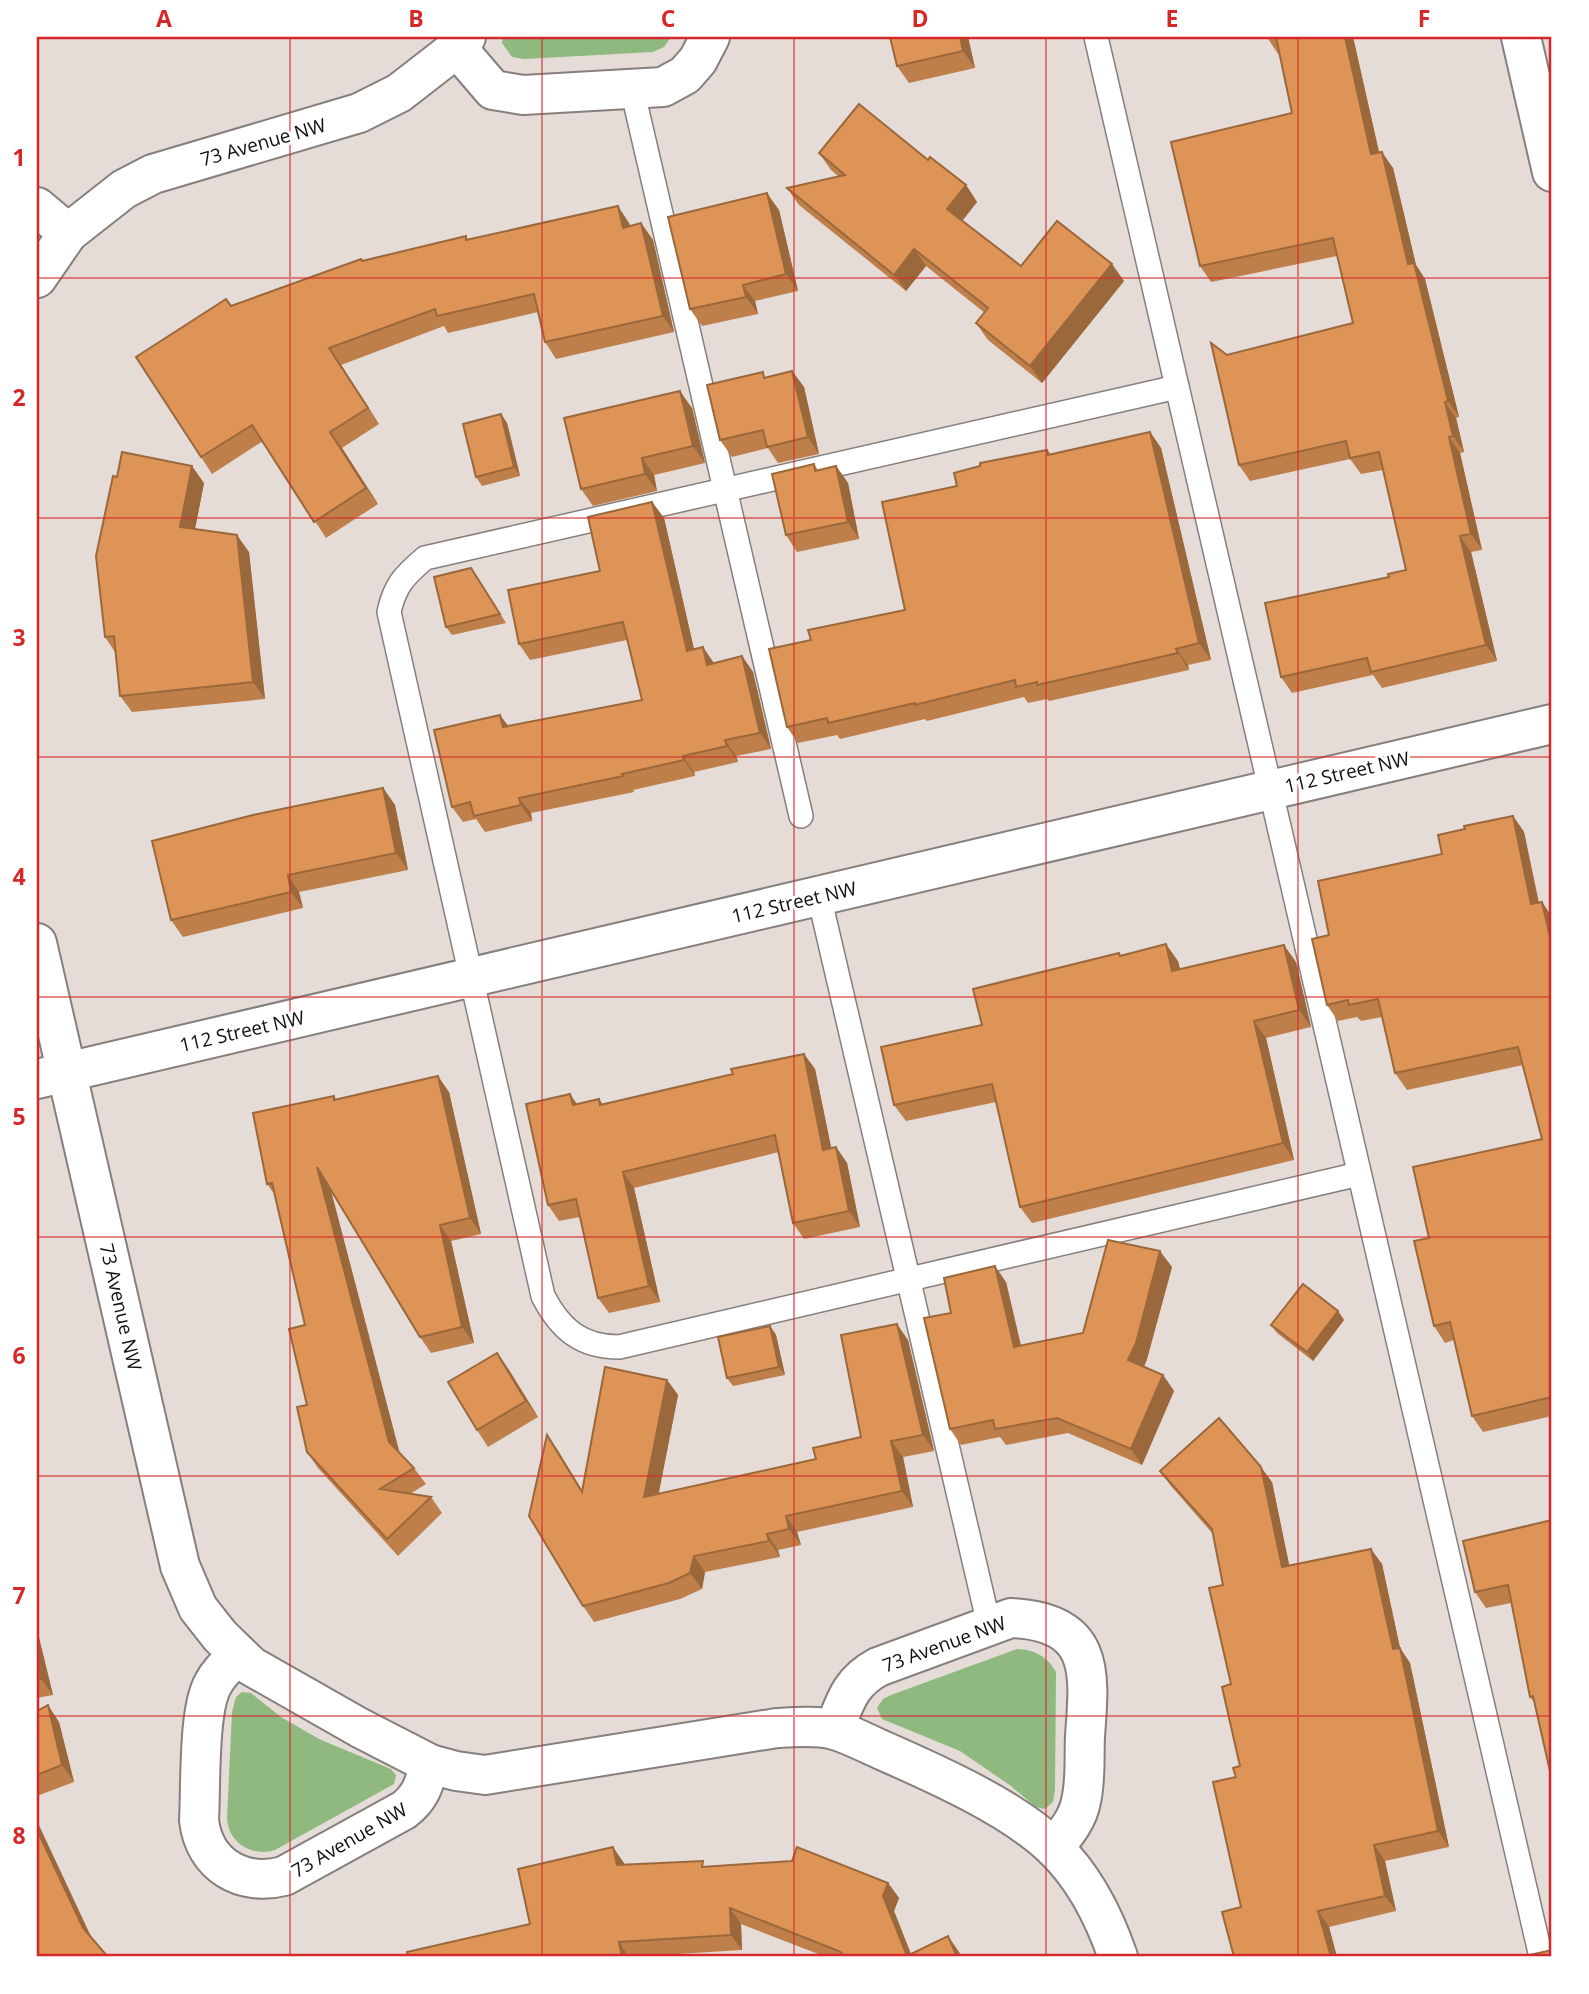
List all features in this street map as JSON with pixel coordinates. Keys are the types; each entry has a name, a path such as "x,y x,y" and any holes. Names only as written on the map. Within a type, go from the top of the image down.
{"street":[{"name":"73 Avenue NW","path":"37,278 68,233 124,188 153,174 359,113 399,93 461,42 489,86 500,93 523,95 663,87 685,75 698,60 710,37"},
{"path":"1521,37 1552,172"},
{"path":"37,207 68,233"},
{"name":"112 Street NW","path":"52,1076 1552,724"},
{"name":"73 Avenue NW","path":"37,943 52,1076 180,1566 198,1608 238,1655 282,1686 430,1764 485,1775 777,1728 834,1730 948,1780 1027,1826 1055,1848 1090,1895 1118,1957"},
{"name":"73 Avenue NW","path":"834,1730 846,1698 864,1675 878,1667 1011,1618 1030,1618 1048,1623 1069,1638 1086,1662 1089,1683 1081,1802 1055,1848"},
{"name":"73 Avenue NW","path":"238,1655 212,1684 205,1708 199,1820 207,1848 227,1870 250,1879 267,1881 285,1876 415,1802 422,1791 430,1764"}],"lane":[{"path":"1096,37 1541,1957"},
{"path":"632,89 801,816"},
{"path":"1177,387 425,558 407,573 394,590 388,612 543,1296 552,1314 565,1328 598,1347 619,1347 1359,1174"},
{"path":"820,896 989,1625"}],"green space":[{"path":"503,37 671,37 664,47 653,52 524,59 512,57 502,43"},
{"path":"1017,1649 1040,1655 1056,1672 1055,1790 1053,1802 1045,1809 1036,1807 960,1751 882,1719 877,1708 883,1699 891,1695"},
{"path":"242,1692 251,1693 281,1717 319,1739 391,1769 396,1775 394,1784 275,1850 258,1852 237,1842 227,1819 232,1712 236,1697"}],"building":[{"path":"890,37 960,37 963,51 897,66"},
{"path":"1276,37 1345,37 1371,154 1382,152 1408,264 1414,263 1448,401 1445,402 1453,436 1449,437 1471,534 1460,536 1486,645 1371,672 1367,658 1281,677 1265,603 1389,577 1388,574 1406,570 1379,452 1350,458 1346,441 1239,465 1211,343 1227,355 1353,323 1333,238 1200,266 1171,142 1292,113"},
{"path":"859,104 928,160 930,157 966,185 947,209 1021,266 1057,221 1112,264 1030,366 976,323 988,308 914,249 894,275 787,188 845,175 819,153"},
{"path":"767,193 786,274 743,285 746,297 690,309 668,217"},
{"path":"618,206 623,228 641,223 663,316 545,342 534,294 437,316 435,309 329,348 368,408 330,432 366,488 314,522 252,425 201,457 136,357 226,299 231,306 361,259 362,261 466,236 466,240"},
{"path":"792,371 808,437 767,447 763,430 720,440 707,385 763,372 764,378"},
{"path":"680,391 693,446 642,458 645,474 581,489 564,418"},
{"path":"501,414 514,467 476,477 463,424"},
{"path":"1150,432 1199,643 1176,649 1178,653 1037,685 1037,682 1016,687 1015,680 828,723 827,718 787,727 769,649 811,640 808,630 905,610 882,502 957,486 954,473 980,466 980,463 1047,450 1048,455"},
{"path":"122,452 192,466 180,527 237,535 253,682 120,696 114,636 105,637 96,556 113,476 117,477"},
{"path":"814,464 815,471 836,466 848,522 786,535 772,474"},
{"path":"652,502 687,651 703,647 707,665 742,656 760,733 725,740 727,746 683,756 684,760 519,798 521,805 474,816 470,802 452,807 434,730 500,715 503,727 642,700 623,622 519,644 508,590 600,571 588,517"},
{"path":"471,568 500,614 446,627 434,577"},
{"path":"383,788 396,853 288,875 291,892 171,920 152,841 253,815"},
{"path":"1513,816 1531,904 1542,902 1552,946 1552,1397 1472,1416 1450,1322 1434,1326 1414,1241 1429,1238 1413,1167 1542,1139 1518,1047 1395,1073 1378,999 1349,1005 1348,1000 1327,1005 1312,939 1329,935 1318,881 1442,854 1438,835 1465,829 1464,826"},
{"path":"1166,944 1172,971 1284,945 1299,1010 1254,1021 1283,1143 1020,1207 992,1084 894,1105 881,1047 982,1025 973,989"},
{"path":"804,1054 823,1150 836,1147 849,1211 793,1223 775,1135 623,1172 649,1286 598,1298 576,1199 548,1205 526,1104 570,1094 573,1105 599,1099 600,1105 733,1074 731,1069"},
{"path":"438,1076 470,1218 440,1225 462,1327 420,1337 317,1167 389,1442 414,1468 380,1489 431,1497 387,1539 307,1452 297,1407 307,1405 289,1329 305,1325 272,1183 267,1184 253,1113 334,1096 334,1100"},
{"path":"1108,1240 1160,1251 1136,1343 1128,1360 1163,1375 1131,1449 1057,1418 995,1429 993,1420 950,1429 924,1318 951,1313 944,1278 995,1266 1014,1347 1083,1333"},
{"path":"1303,1284 1338,1311 1307,1352 1271,1325"},
{"path":"897,1324 923,1435 891,1441 902,1491 786,1516 789,1529 767,1534 769,1541 694,1556 690,1573 669,1583 583,1606 529,1516 547,1435 582,1492 605,1367 667,1380 644,1497 816,1459 813,1448 861,1437 841,1335"},
{"path":"770,1326 779,1367 727,1378 718,1337"},
{"path":"497,1353 526,1401 477,1430 448,1382"},
{"path":"1219,1418 1261,1467 1282,1567 1371,1549 1393,1649 1400,1648 1438,1831 1374,1845 1385,1896 1318,1911 1331,1957 1234,1957 1222,1912 1241,1907 1213,1782 1236,1777 1233,1768 1240,1766 1222,1687 1231,1684 1209,1588 1223,1585 1212,1529 1160,1471"},
{"path":"1552,1520 1552,1780 1533,1696 1530,1697 1508,1585 1475,1592 1463,1541"},
{"path":"37,1660 41,1679 37,1680"},
{"path":"48,1705 62,1765 37,1775 37,1711"},
{"path":"37,1830 83,1928 108,1957 37,1957"},
{"path":"613,1847 617,1865 703,1861 702,1867 792,1861 797,1847 888,1883 883,1896 907,1956 948,1936 957,1957 843,1957 841,1952 730,1908 731,1935 619,1942 622,1957 408,1957 407,1952 530,1924 518,1869"},
{"path":"1552,1950 1552,1957 1521,1957"}]}
